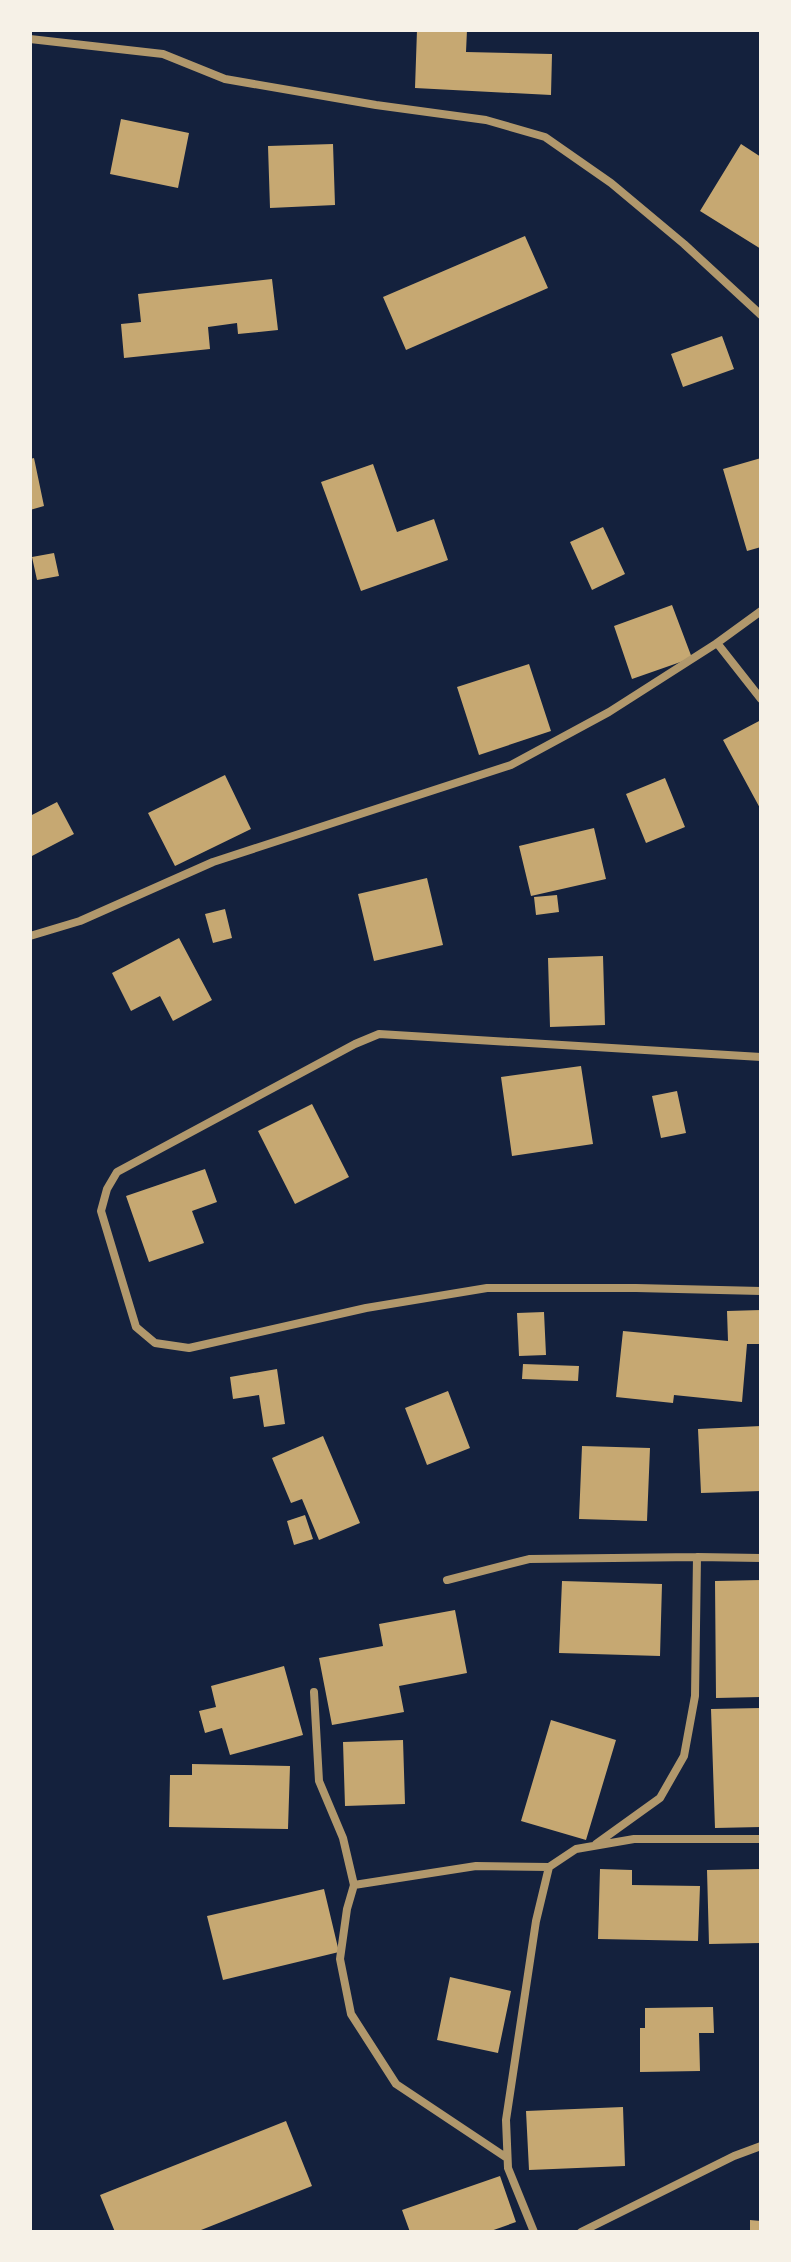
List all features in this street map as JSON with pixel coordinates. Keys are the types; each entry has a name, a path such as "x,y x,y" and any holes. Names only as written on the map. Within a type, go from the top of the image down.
{"street":[{"path":"30,39 163,54 225,79 486,120 545,137 611,183 684,244 761,315"},
{"path":"30,936 80,921 213,862 511,765 609,712 761,611"},
{"path":"717,643 761,699"},
{"path":"761,1057 379,1034 117,1172 107,1189 101,1211 136,1327 155,1343 189,1348 366,1308 487,1288 761,1291"},
{"path":"592,1846 660,1798 684,1756 695,1696 697,1557"},
{"path":"447,1580 529,1559 761,1558"},
{"path":"314,1692 319,1781 343,1838 354,1885 347,1909 340,1959 351,2014 396,2084 507,2158"},
{"path":"354,1885 476,1866 549,1867 576,1849 634,1839 761,1839"},
{"path":"534,2232 508,2168 506,2120 536,1921 549,1867"},
{"path":"581,2232 734,2156 761,2146"}],"building":[{"path":"417,30 467,30 466,52 552,54 551,95 415,88"},
{"path":"121,119 189,133 178,188 110,174"},
{"path":"333,144 335,205 270,208 268,146"},
{"path":"741,144 761,157 761,249 700,211"},
{"path":"525,236 548,288 406,350 383,297"},
{"path":"272,279 278,330 238,334 237,323 208,327 210,349 124,358 121,324 141,322 138,294"},
{"path":"722,336 734,369 683,387 671,354"},
{"path":"34,458 44,506 30,510 30,459"},
{"path":"761,458 761,547 747,551 723,469"},
{"path":"373,464 397,532 434,519 448,560 361,591 321,482"},
{"path":"603,527 625,574 592,590 570,542"},
{"path":"54,553 59,576 37,580 32,557"},
{"path":"672,605 692,658 632,679 614,626"},
{"path":"529,664 551,731 479,755 457,687"},
{"path":"761,720 761,810 723,740"},
{"path":"225,775 251,829 175,866 148,813"},
{"path":"665,778 685,827 646,843 626,794"},
{"path":"57,802 74,834 30,857 30,816"},
{"path":"594,828 606,879 531,896 519,846"},
{"path":"427,878 443,945 374,961 358,894"},
{"path":"557,895 559,912 536,915 534,897"},
{"path":"225,909 232,938 213,943 205,914"},
{"path":"179,938 212,1000 173,1021 160,996 131,1011 112,973"},
{"path":"603,956 605,1025 550,1027 548,958"},
{"path":"581,1066 593,1144 512,1156 501,1077"},
{"path":"677,1091 686,1133 661,1138 652,1096"},
{"path":"312,1104 349,1177 295,1204 258,1131"},
{"path":"205,1169 217,1202 192,1211 204,1243 149,1262 126,1196"},
{"path":"761,1310 761,1344 747,1344 742,1402 674,1395 673,1403 616,1397 623,1331 728,1341 727,1311"},
{"path":"544,1312 546,1355 519,1356 517,1313"},
{"path":"523,1364 579,1366 578,1381 522,1379"},
{"path":"277,1369 285,1424 264,1427 259,1395 233,1399 230,1377"},
{"path":"448,1391 470,1448 427,1465 405,1408"},
{"path":"761,1426 761,1491 701,1493 698,1429"},
{"path":"323,1436 360,1523 319,1540 302,1499 291,1503 272,1458"},
{"path":"582,1446 650,1448 647,1521 579,1519"},
{"path":"305,1515 313,1539 294,1545 287,1521"},
{"path":"761,1580 761,1697 716,1698 715,1581"},
{"path":"562,1581 662,1584 660,1656 559,1653"},
{"path":"455,1610 467,1673 399,1686 404,1712 332,1725 319,1658 383,1646 379,1624"},
{"path":"284,1666 303,1735 230,1755 222,1728 205,1733 199,1711 216,1707 211,1686"},
{"path":"761,1708 761,1827 715,1828 711,1709"},
{"path":"551,1720 616,1740 586,1840 521,1821"},
{"path":"403,1740 405,1804 345,1806 343,1742"},
{"path":"192,1764 290,1766 288,1829 169,1827 170,1775 192,1775"},
{"path":"600,1869 632,1870 632,1885 700,1886 698,1941 598,1939"},
{"path":"761,1869 761,1943 709,1944 707,1870"},
{"path":"324,1889 339,1952 223,1980 207,1916"},
{"path":"450,1977 511,1991 498,2053 437,2040"},
{"path":"713,2007 714,2033 699,2033 700,2071 640,2072 640,2028 645,2028 645,2008"},
{"path":"623,2107 625,2166 529,2170 526,2111"},
{"path":"286,2121 312,2186 196,2232 115,2232 100,2195"},
{"path":"500,2176 516,2222 488,2232 410,2232 402,2210"},
{"path":"750,2220 761,2221 761,2232 750,2232"}]}
